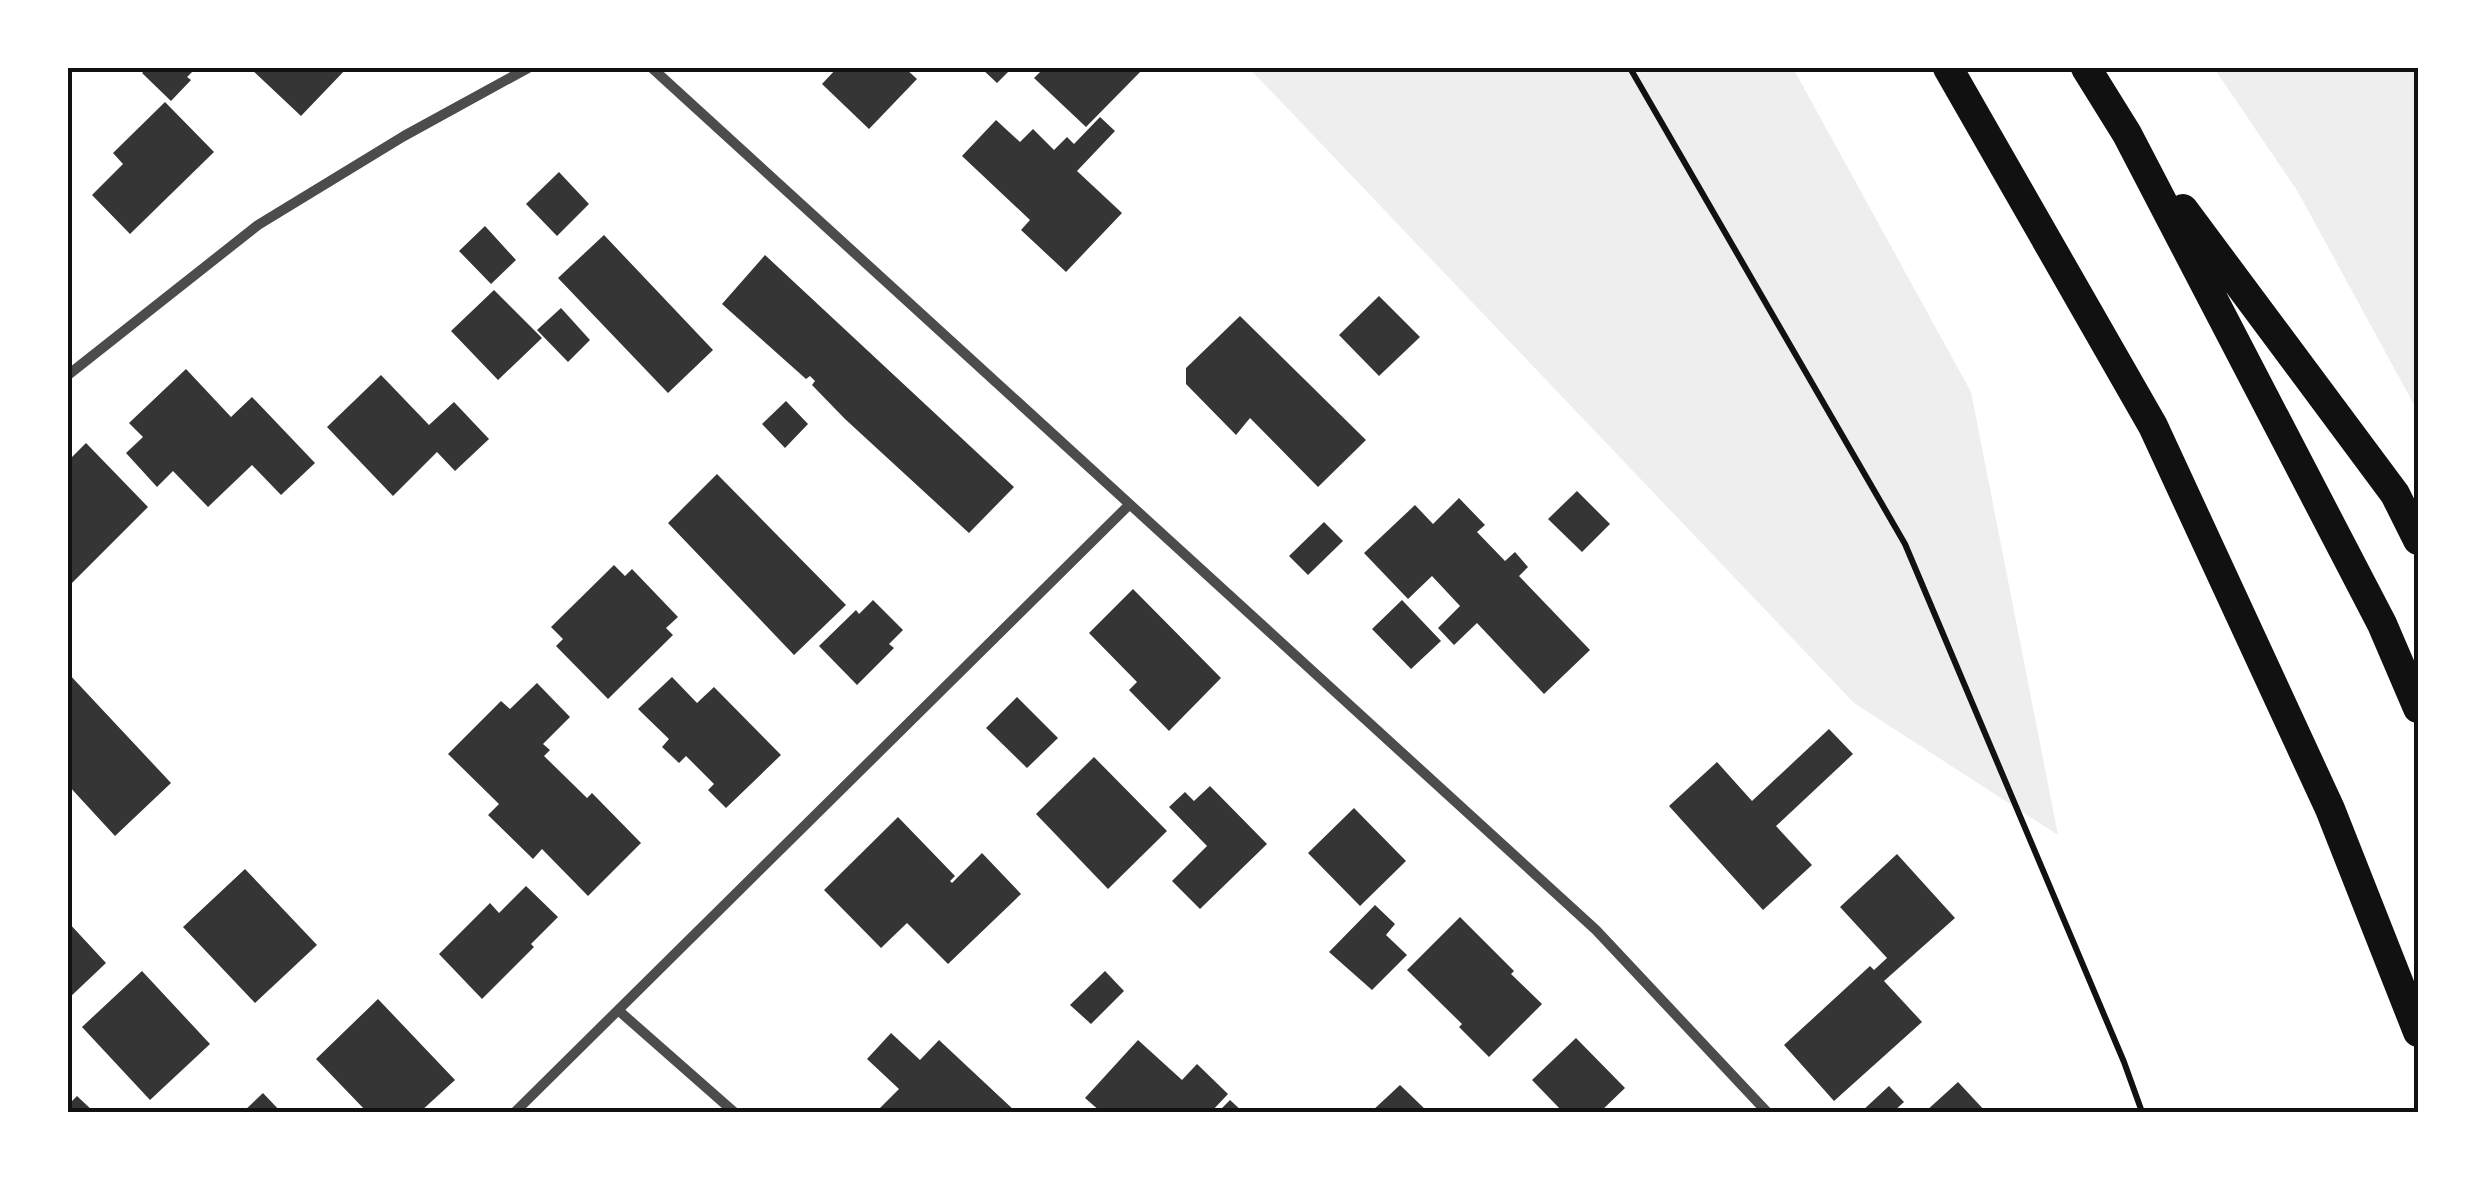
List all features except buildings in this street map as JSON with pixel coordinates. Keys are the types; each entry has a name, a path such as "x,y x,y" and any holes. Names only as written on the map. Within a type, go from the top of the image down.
{"highway":[{"path":"1948,68 2153,426 2330,808 2418,1032"},
{"path":"2086,68 2127,134 2382,624 2418,708"},
{"path":"2127,134 2396,494 2418,540"}],"street":[{"path":"68,375 258,225 404,136 528,68"},
{"path":"652,68 1596,930 1767,1112"},
{"path":"516,1112 1130,506"},
{"path":"618,1010 734,1112"}],"path":[{"path":"1630,68 1904,544 2142,1112"}],"shaded area":[{"path":"1249,68 1793,68 1971,392 2058,835 1854,703"},
{"path":"2214,68 2418,68 2418,412 2298,192"}]}
